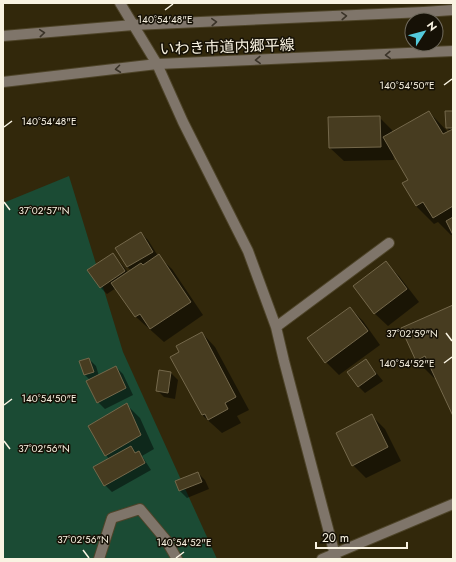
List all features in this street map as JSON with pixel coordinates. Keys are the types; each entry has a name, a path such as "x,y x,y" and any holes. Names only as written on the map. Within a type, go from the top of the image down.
{"street":[{"path":"120,3 157,64 183,122 248,251 276,327 335,556"},
{"name":"いわき市道内郷平線","path":"3,36 134,25 453,10"},
{"name":"いわき市道内郷平線","path":"3,82 157,64 453,51"},
{"path":"276,327 389,243"},
{"path":"322,559 335,556 453,504"},
{"path":"99,559 112,518 140,509 166,540 177,559"}],"green space":[{"path":"69,176 123,352 217,559 3,559 3,203"}],"building":[{"path":"429,111 443,134 453,129 453,206 433,218 423,202 416,206 402,183 408,180 383,137"},
{"path":"445,111 453,111 453,128 446,128"},
{"path":"380,116 381,147 329,148 328,117"},
{"path":"453,217 453,235 446,221"},
{"path":"141,232 153,252 127,267 115,248"},
{"path":"113,253 125,271 100,288 87,270"},
{"path":"159,254 191,302 150,329 140,314 135,317 111,283 141,263 143,265"},
{"path":"386,261 407,289 374,314 353,286"},
{"path":"453,305 453,416 425,356 416,361 401,328"},
{"path":"350,307 368,331 325,363 307,338"},
{"path":"202,332 236,397 225,403 228,409 208,420 205,414 202,415 170,357 179,352 176,346"},
{"path":"89,358 94,372 84,375 79,361"},
{"path":"366,359 376,374 358,387 347,372"},
{"path":"116,366 126,388 97,403 86,381"},
{"path":"159,370 171,372 168,393 156,391"},
{"path":"127,403 141,435 105,456 88,426"},
{"path":"372,414 388,447 352,466 336,433"},
{"path":"131,446 135,453 139,451 145,463 104,486 93,467"},
{"path":"198,472 202,482 179,491 175,481"}]}
